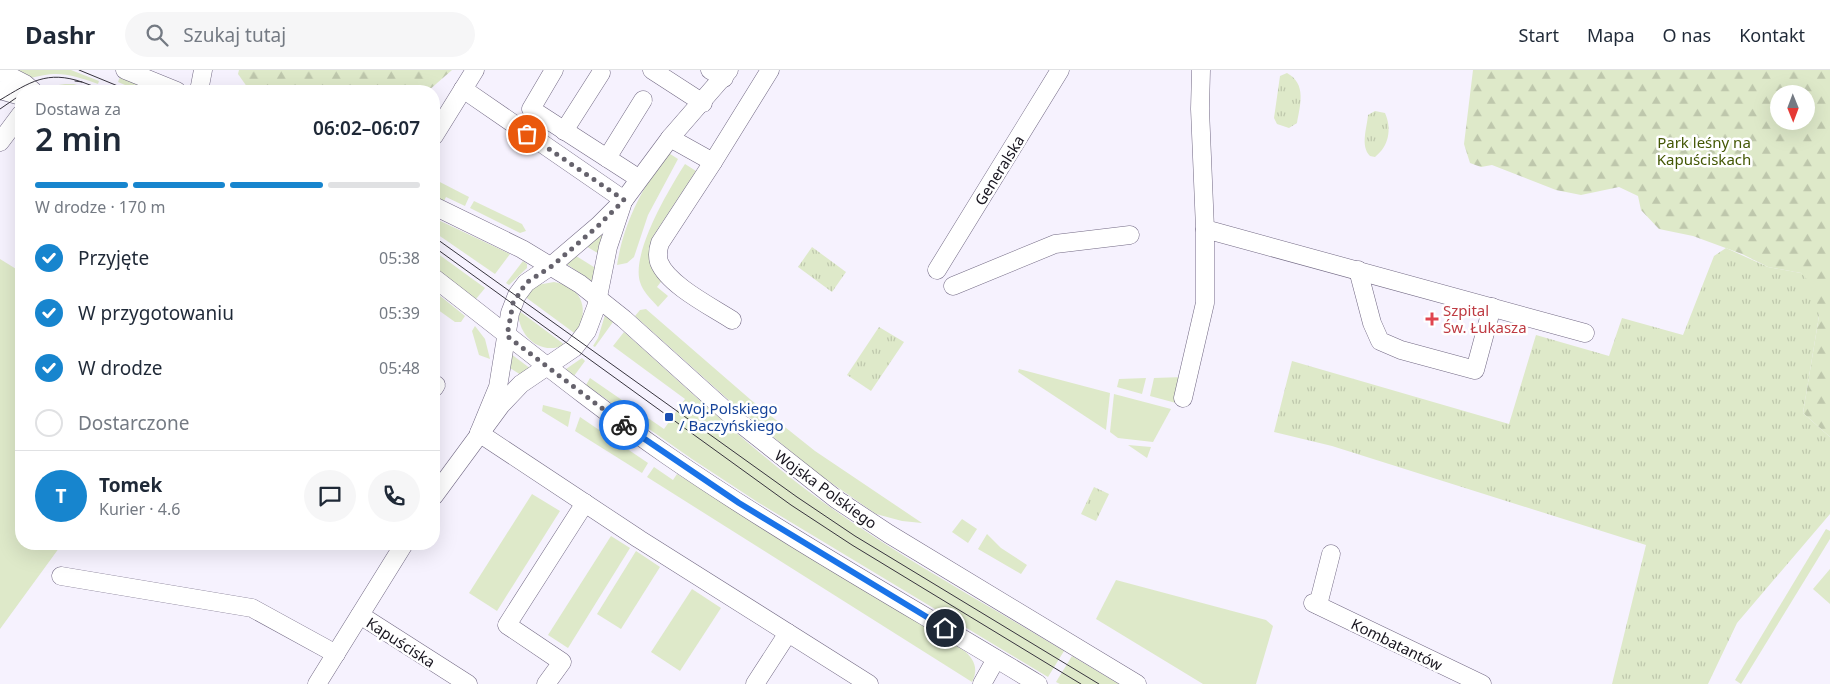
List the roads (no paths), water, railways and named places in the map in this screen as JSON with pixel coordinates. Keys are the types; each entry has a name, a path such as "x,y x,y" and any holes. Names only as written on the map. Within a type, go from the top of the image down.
{"street":[{"path":"125,70 162,85"},
{"path":"200,85 203,70"},
{"path":"440,126 475,70"},
{"path":"554,70 531,109 638,178"},
{"path":"652,70 703,102"},
{"path":"732,320 674,282 659,262 658,253 660,243 770,70"},
{"name":"Generalska","path":"937,270 1060,70"},
{"path":"1183,398 1205,303 1205,229 1200,109 1202,70"},
{"path":"0,71 27,85"},
{"path":"564,131 601,73"},
{"path":"479,433 498,387 510,313 517,295 526,283 552,266 599,225 624,200 638,178 670,138 703,102 721,73"},
{"path":"0,90 15,94"},
{"path":"463,90 624,200"},
{"path":"607,158 643,100"},
{"path":"4,146 15,125"},
{"path":"4,146 15,133"},
{"path":"670,138 713,162"},
{"path":"440,488 479,433 521,384 574,348 581,341 592,321 608,247 624,200"},
{"name":"Wojska Polskiego","path":"440,209 552,266 598,297 743,426 836,499 888,534 1138,684"},
{"path":"1205,229 1585,333"},
{"path":"953,286 1055,244 1130,235"},
{"path":"1358,270 1372,323 1380,341 1400,350 1475,370 1492,307"},
{"path":"440,283 621,423 705,481 1038,684"},
{"path":"479,433 869,684"},
{"path":"546,684 562,662 507,625 586,502"},
{"path":"317,684 400,550"},
{"name":"Kombatantów","path":"1331,554 1316,604 1482,684"},
{"path":"61,576 252,608 336,654"},
{"name":"Kapuściska","path":"360,615 468,684"},
{"path":"755,684 788,633"},
{"path":"982,684 996,659"}],"tram line":[{"path":"79,70 115,85"},
{"path":"26,85 39,80 59,77 82,82"},
{"path":"75,81 90,85"},
{"path":"0,100 15,91"},
{"path":"0,109 15,99"},
{"path":"440,241 797,497 855,536 1099,684"},
{"path":"440,251 791,505 852,545 1081,684"}],"place":[{"name":"Szpital Św. Łukasza","path":"1432,319"},
{"name":"Woj.Polskiego / Baczyńskiego","path":"669,417"}],"park label":[{"name":"Park leśny na Kapuściskach","path":"1704,150"}]}
